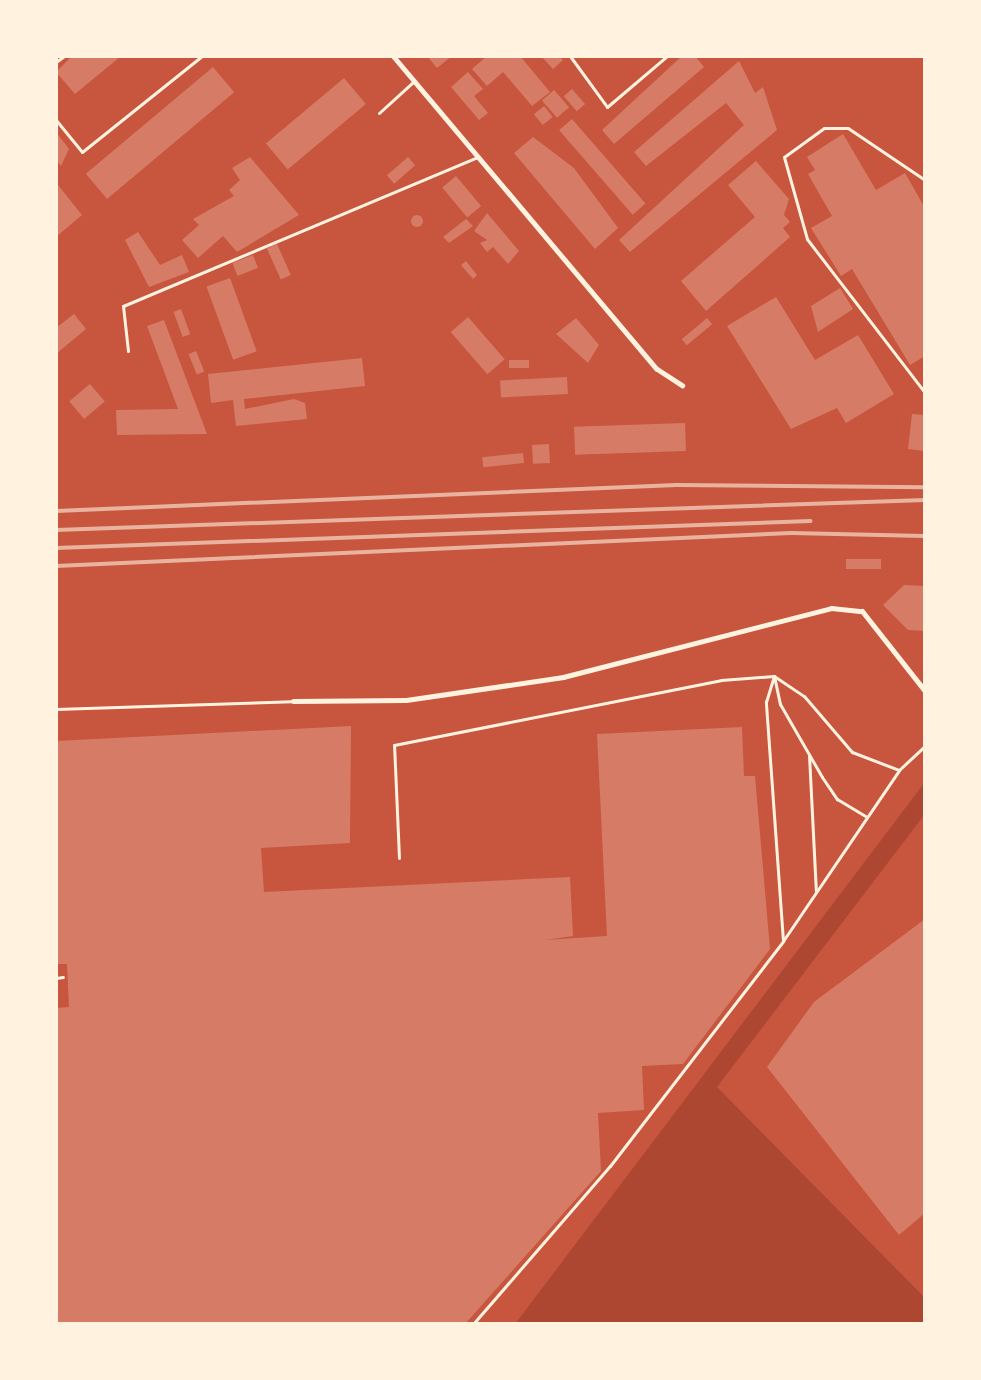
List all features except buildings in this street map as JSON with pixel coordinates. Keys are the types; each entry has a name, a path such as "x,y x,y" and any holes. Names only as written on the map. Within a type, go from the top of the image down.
{"street":[{"path":"393,56 657,369 682,385"},
{"path":"293,701 406,700 563,677 831,608 862,611 925,691"}],"lane":[{"path":"56,62 64,56"},
{"path":"56,120 82,152 202,56"},
{"path":"570,56 607,107 667,56"},
{"path":"379,113 414,81"},
{"path":"925,180 848,128 824,128 784,157 807,239 925,393"},
{"path":"128,351 123,306 478,157"},
{"path":"774,676 780,704 837,799 865,817"},
{"path":"774,676 766,702 783,941"},
{"path":"399,858 394,745 721,680 774,676 804,696 852,752 899,770"},
{"path":"56,709 293,701"},
{"path":"473,1324 610,1166 783,941 899,770 925,746"},
{"path":"809,754 816,891"},
{"path":"56,978 63,977"}],"shaded area":[{"path":"925,782 925,814 717,1087 925,1298 925,1324 515,1324"}],"railway":[{"path":"56,511 676,485 925,487"},
{"path":"56,530 925,500"},
{"path":"56,548 811,521"},
{"path":"56,566 791,533 925,536"}]}
